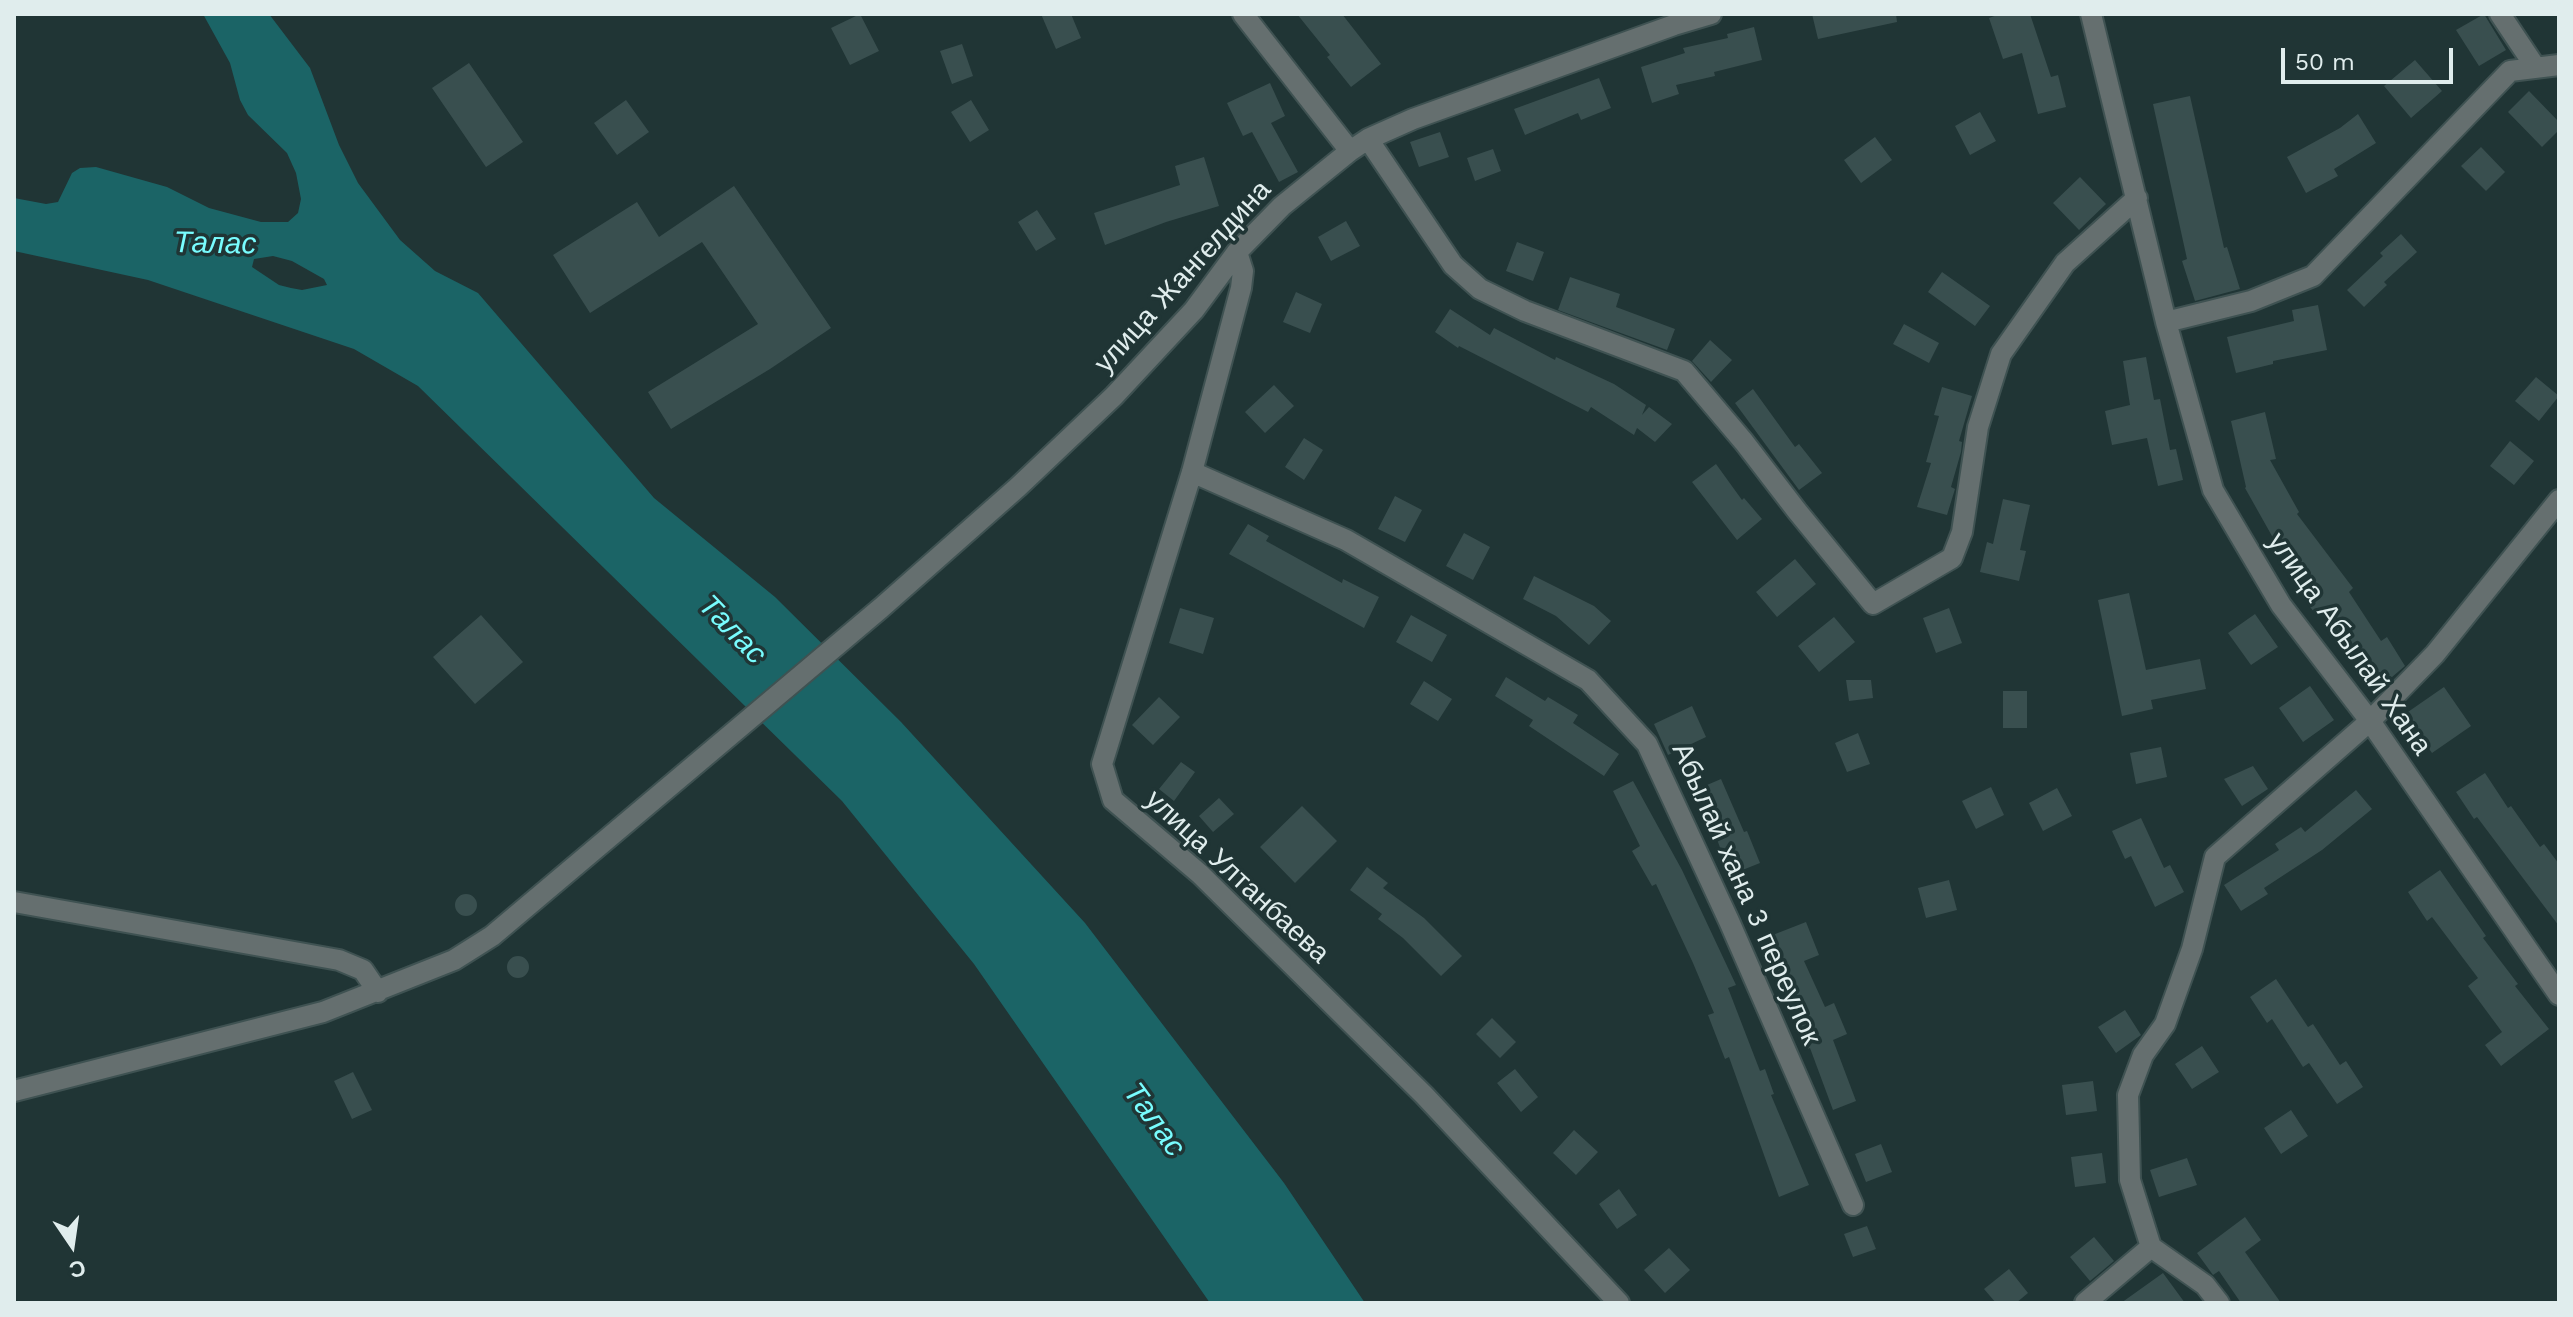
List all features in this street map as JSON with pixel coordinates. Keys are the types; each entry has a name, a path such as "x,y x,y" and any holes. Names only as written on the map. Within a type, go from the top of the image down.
{"street":[{"path":"1243,14 1350,151"},
{"name":"улица Жангелдина","path":"14,1091 323,1012 454,960 492,936 881,608 1018,487 1114,396 1194,310 1237,252 1282,206 1350,151 1368,139 1413,119 1670,19 1711,14"},
{"name":"улица Абылай Хана","path":"2091,14 2166,322 2213,490 2281,605 2370,721 2559,995"},
{"path":"2500,14 2536,68"},
{"path":"2166,322 2251,301 2313,276 2510,71 2559,65"},
{"path":"1368,139 1453,265 1480,289 1525,311 1684,371 1873,604 1952,558 1962,532 1978,427 2001,354 2065,263 2137,198"},
{"name":"улица Ултанбаева","path":"1237,252 1243,271 1241,288 1192,472 1102,764 1113,800 1200,874 1424,1095 1619,1303"},
{"name":"Абылай хана 3 переулок","path":"1192,472 1346,540 1588,680 1647,744 1729,921 1853,1205"},
{"path":"2219,1303 2205,1285 2151,1247 2130,1180 2128,1095 2143,1055 2165,1024 2192,949 2215,857 2370,721 2435,654 2559,500"},
{"path":"14,902 339,960 363,970 378,992"},
{"path":"2085,1303 2151,1247"}],"water":[{"name":"Талас","path":"203,14 269,14 310,68 339,145 358,183 400,240 435,271 478,293 654,498 775,597 901,722 1085,923 1284,1183 1365,1303 1210,1303 974,964 842,801 418,386 354,349 148,280 14,251 14,198 46,204 58,202 72,173 80,168 96,167 167,187 209,208 261,222 288,222 298,213 301,199 296,173 287,153 248,115 240,100 230,63","holes":["273,256 292,261 324,279 327,285 302,290 291,288 279,285 252,267 254,259"]}],"building":[{"path":"860,14 879,51 850,65 831,28"},
{"path":"1041,14 1071,14 1081,38 1056,49"},
{"path":"1297,14 1342,14 1381,64 1351,87"},
{"path":"1812,14 1896,14 1897,22 1818,39"},
{"path":"2000,14 2030,14 2051,77 2058,75 2066,107 2038,114 2022,53 2003,59 1989,18"},
{"path":"2484,14 2506,50 2479,66 2456,30"},
{"path":"1754,27 1762,60 1676,85 1679,94 1652,103 1641,67 1685,53 1683,48 1728,38 1727,34"},
{"path":"962,44 973,76 952,84 940,51"},
{"path":"2415,60 2442,91 2411,118 2384,86"},
{"path":"469,63 523,142 486,167 432,88"},
{"path":"1599,78 1611,108 1581,120 1578,113 1525,135 1514,109"},
{"path":"1270,83 1285,116 1271,123 1298,172 1279,182 1252,132 1243,136 1227,103"},
{"path":"2529,91 2559,122 2559,130 2542,147 2508,112"},
{"path":"2190,96 2224,248 2227,247 2240,289 2195,301 2182,261 2187,259 2153,104"},
{"path":"626,100 649,132 617,155 594,123"},
{"path":"971,100 989,130 970,142 951,112"},
{"path":"1980,112 1996,141 1970,155 1955,126"},
{"path":"2358,114 2376,143 2334,169 2338,176 2306,193 2287,157 2340,128"},
{"path":"1440,132 1449,157 1419,167 1410,142"},
{"path":"1875,137 1892,160 1861,183 1844,160"},
{"path":"2481,147 2505,172 2486,191 2461,166"},
{"path":"1493,149 1501,171 1475,181 1467,158"},
{"path":"1204,157 1219,206 1105,245 1094,213 1180,185 1175,166"},
{"path":"2080,177 2106,204 2079,230 2053,203"},
{"path":"734,186 831,328 671,429 648,392 758,324 702,242 590,313 553,255 637,202 659,237"},
{"path":"1037,210 1056,239 1036,251 1018,222"},
{"path":"1346,221 1360,246 1331,261 1318,237"},
{"path":"2401,234 2417,252 2384,282 2387,285 2364,307 2347,290"},
{"path":"1517,242 1544,252 1533,281 1506,271"},
{"path":"1942,272 1990,306 1975,326 1928,292"},
{"path":"1570,277 1620,294 1616,307 1675,329 1667,350 1558,310"},
{"path":"1296,292 1322,304 1310,333 1283,322"},
{"path":"2318,305 2327,350 2273,361 2273,364 2236,373 2227,337 2294,321 2292,310"},
{"path":"1450,309 1490,335 1494,328 1555,360 1556,357 1614,384 1646,405 1642,415 1649,407 1672,424 1655,442 1637,428 1634,435 1591,407 1588,412 1458,348 1435,332"},
{"path":"1904,324 1939,343 1929,363 1893,344"},
{"path":"1710,340 1732,360 1711,382 1692,361"},
{"path":"2146,357 2154,400 2160,399 2170,450 2176,449 2183,480 2158,486 2147,438 2112,445 2105,411 2130,405 2123,361"},
{"path":"2536,377 2559,396 2539,421 2515,401"},
{"path":"1274,385 1294,406 1265,433 1245,412"},
{"path":"1942,387 1972,396 1959,441 1962,442 1961,452 1951,487 1955,489 1947,515 1917,507 1931,463 1926,462 1939,416 1934,415"},
{"path":"1753,389 1795,447 1799,444 1822,473 1799,490 1735,403"},
{"path":"2265,412 2276,459 2270,460 2299,512 2297,514 2353,588 2349,592 2381,641 2387,637 2405,666 2379,688 2352,645 2349,646 2324,610 2317,616 2298,591 2302,588 2278,554 2281,552 2245,488 2231,421"},
{"path":"1304,438 1323,450 1304,480 1285,467"},
{"path":"2510,441 2534,461 2514,485 2490,466"},
{"path":"1716,464 1742,500 1744,498 1762,519 1737,540 1692,482"},
{"path":"1395,496 1422,510 1405,542 1378,529"},
{"path":"2003,499 2030,505 2020,550 2026,551 2019,581 1980,572 1987,542 1993,544"},
{"path":"1248,524 1269,536 1266,541 1342,583 1343,579 1379,597 1364,628 1229,554"},
{"path":"1464,533 1490,547 1473,580 1446,566"},
{"path":"1795,559 1816,584 1777,617 1756,592"},
{"path":"1534,576 1594,606 1611,621 1589,645 1556,616 1523,599"},
{"path":"2129,593 2146,670 2200,659 2206,689 2151,700 2153,709 2122,716 2098,600"},
{"path":"1180,608 1214,618 1203,654 1169,643"},
{"path":"1949,608 1962,643 1936,653 1923,618"},
{"path":"2255,614 2278,647 2251,665 2228,633"},
{"path":"481,615 523,662 475,704 433,657"},
{"path":"1411,615 1447,635 1432,662 1396,642"},
{"path":"1834,617 1855,642 1819,672 1798,646"},
{"path":"1506,677 1545,701 1548,697 1578,715 1573,723 1619,754 1604,776 1529,726 1533,720 1495,696"},
{"path":"1846,680 1871,680 1873,698 1849,701"},
{"path":"1424,681 1452,699 1438,721 1410,704"},
{"path":"2310,686 2334,720 2303,742 2279,708"},
{"path":"2444,687 2471,726 2432,753 2405,714"},
{"path":"2003,691 2027,691 2027,728 2003,728"},
{"path":"1159,697 1180,717 1153,745 1132,725"},
{"path":"1692,706 1706,737 1668,755 1654,724"},
{"path":"1858,733 1870,764 1847,772 1835,743"},
{"path":"2161,747 2167,777 2136,784 2130,753"},
{"path":"1181,762 1195,772 1174,801 1159,789"},
{"path":"2253,766 2268,789 2242,806 2224,779"},
{"path":"2485,773 2508,808 2511,806 2540,847 2544,844 2559,864 2559,926 2456,792"},
{"path":"1721,779 1760,863 1730,875 1714,831 1711,832 1693,791"},
{"path":"1633,781 1682,870 1736,985 1728,988 1760,1071 1765,1069 1774,1094 1771,1095 1809,1185 1779,1197 1729,1057 1725,1059 1708,1015 1714,1013 1693,963 1656,884 1652,886 1632,851 1640,846 1613,791"},
{"path":"1991,787 2004,815 1976,829 1962,801"},
{"path":"2057,788 2072,816 2043,831 2029,803"},
{"path":"2356,790 2372,809 2322,850 2264,888 2268,894 2241,911 2224,885 2279,850 2275,844 2301,827 2305,832"},
{"path":"1219,798 1234,814 1213,832 1199,816"},
{"path":"1302,806 1337,841 1295,883 1260,847"},
{"path":"2141,818 2164,868 2170,865 2184,892 2155,907 2131,856 2125,859 2112,831"},
{"path":"1367,867 1388,883 1383,888 1424,918 1462,956 1441,976 1403,938 1378,919 1382,914 1350,890"},
{"path":"2440,870 2486,936 2483,938 2518,984 2515,986 2549,1029 2501,1066 2485,1045 2502,1032 2468,986 2478,978 2432,917 2427,921 2408,892"},
{"path":"1949,880 1957,910 1926,918 1918,888"},
{"path":"466,894 474,897 477,905 474,913 466,916 458,913 455,905 458,897"},
{"path":"1806,922 1819,955 1804,961 1825,1007 1834,1003 1847,1034 1833,1040 1856,1101 1833,1110 1810,1048 1805,1050 1765,938"},
{"path":"518,956 526,959 529,967 526,975 518,978 510,975 507,967 510,959"},
{"path":"2276,979 2308,1027 2313,1024 2340,1065 2346,1061 2363,1087 2337,1104 2309,1063 2303,1067 2272,1019 2267,1023 2250,997"},
{"path":"2125,1010 2141,1035 2116,1053 2098,1027"},
{"path":"1492,1018 1516,1042 1500,1058 1476,1034"},
{"path":"2202,1046 2219,1072 2192,1089 2175,1064"},
{"path":"1515,1069 1538,1097 1521,1112 1497,1083"},
{"path":"353,1072 372,1110 352,1119 334,1081"},
{"path":"2093,1081 2097,1111 2066,1115 2062,1085"},
{"path":"2291,1110 2308,1136 2281,1154 2264,1128"},
{"path":"1574,1130 1598,1152 1576,1175 1553,1153"},
{"path":"1881,1144 1892,1172 1866,1182 1855,1154"},
{"path":"2102,1153 2106,1183 2075,1187 2071,1157"},
{"path":"2187,1158 2197,1185 2159,1197 2150,1170"},
{"path":"1619,1189 1637,1215 1617,1229 1599,1204"},
{"path":"2245,1217 2261,1240 2245,1252 2281,1303 2241,1303 2219,1271 2213,1275 2197,1253"},
{"path":"1867,1226 1876,1249 1853,1257 1844,1234"},
{"path":"2094,1237 2114,1261 2090,1281 2070,1257"},
{"path":"1669,1248 1690,1270 1665,1293 1644,1270"},
{"path":"2009,1269 2028,1293 2016,1303 1996,1303 1984,1289"},
{"path":"2163,1273 2185,1303 2121,1303"}]}
